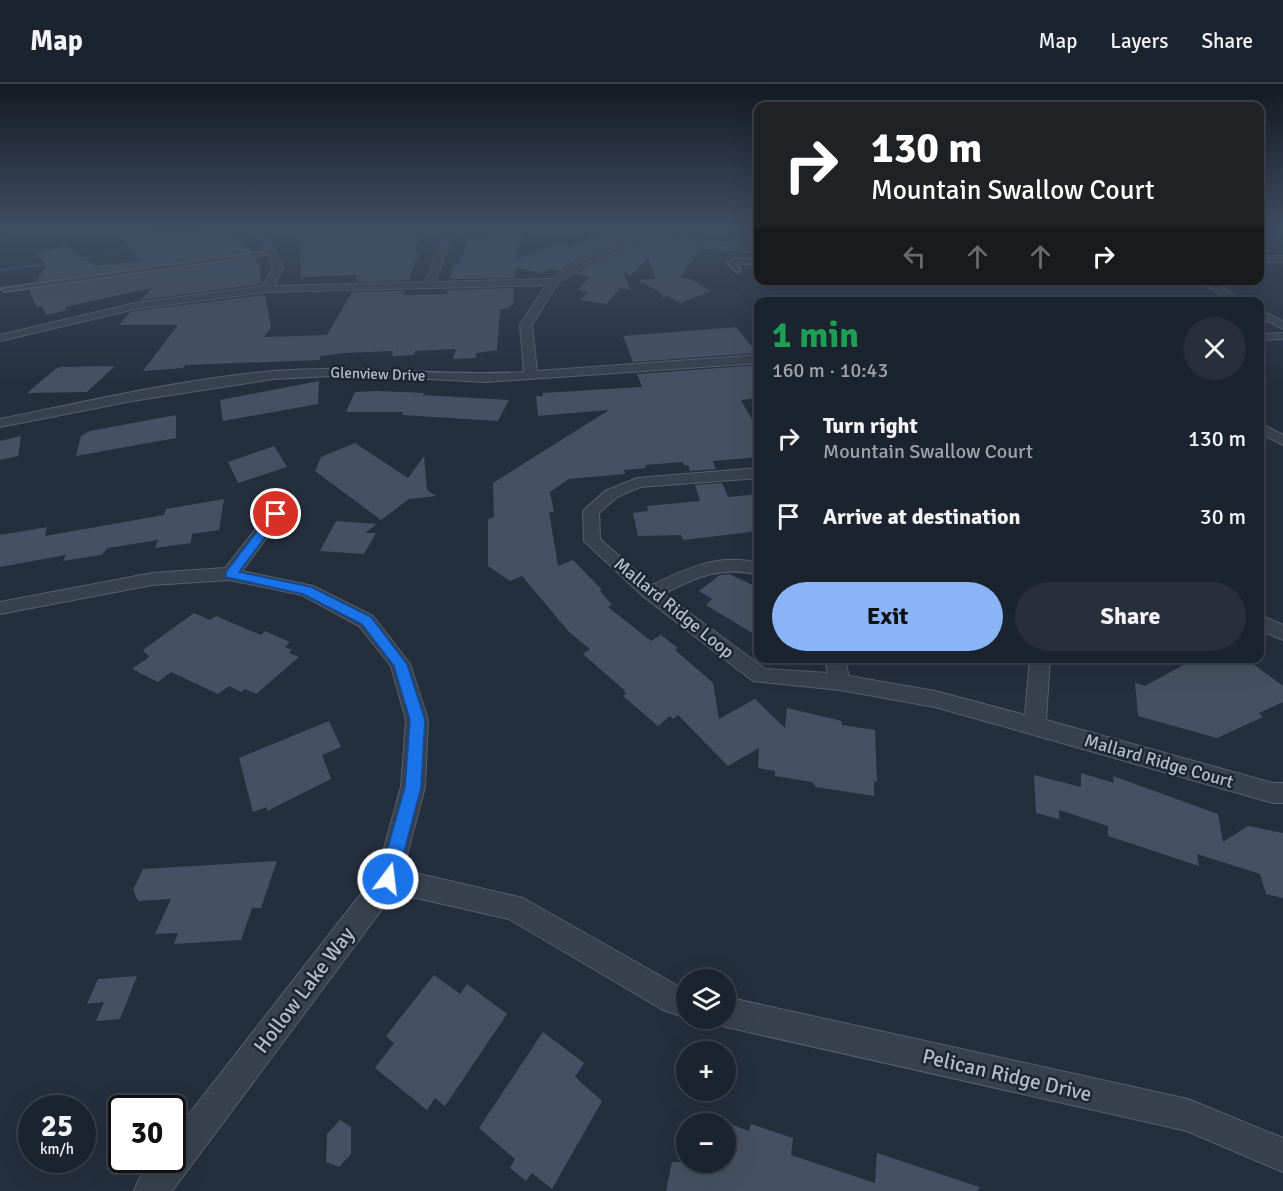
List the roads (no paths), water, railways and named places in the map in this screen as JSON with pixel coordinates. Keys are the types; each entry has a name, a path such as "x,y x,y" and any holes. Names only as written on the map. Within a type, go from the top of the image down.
{"street":[{"path":"267,289 272,279"},
{"path":"429,284 431,279"},
{"path":"531,375 526,325 553,282 558,279"},
{"path":"0,338 135,306 267,289 553,282"},
{"path":"1211,285 1232,297"},
{"path":"1264,315 1283,326"},
{"path":"1264,337 1283,336"},
{"name":"Glenview Drive","path":"0,423 132,397 273,375 353,371 486,378 754,359"},
{"path":"1264,429 1283,441"},
{"name":"Mallard Ridge Loop","path":"754,472 637,483 611,494 591,512 592,541 650,593 760,676 840,682 935,699 1035,726"},
{"path":"230,574 276,514"},
{"path":"650,593 695,570 718,565 746,564 754,567"},
{"name":"Hollow Lake Way","path":"0,608 152,579 230,574 306,590 366,621 400,664 417,720 413,787 388,879 151,1191"},
{"path":"1264,624 1283,633"},
{"path":"835,663 840,682"},
{"path":"1035,726 1040,663"},
{"name":"Mallard Ridge Court","path":"1035,726 1273,793 1283,793"},
{"path":"388,879 514,907 676,1000"},
{"name":"Pelican Ridge Drive","path":"736,1013 1188,1115 1283,1155"}],"lane":[{"path":"5,288 74,279"}]}
